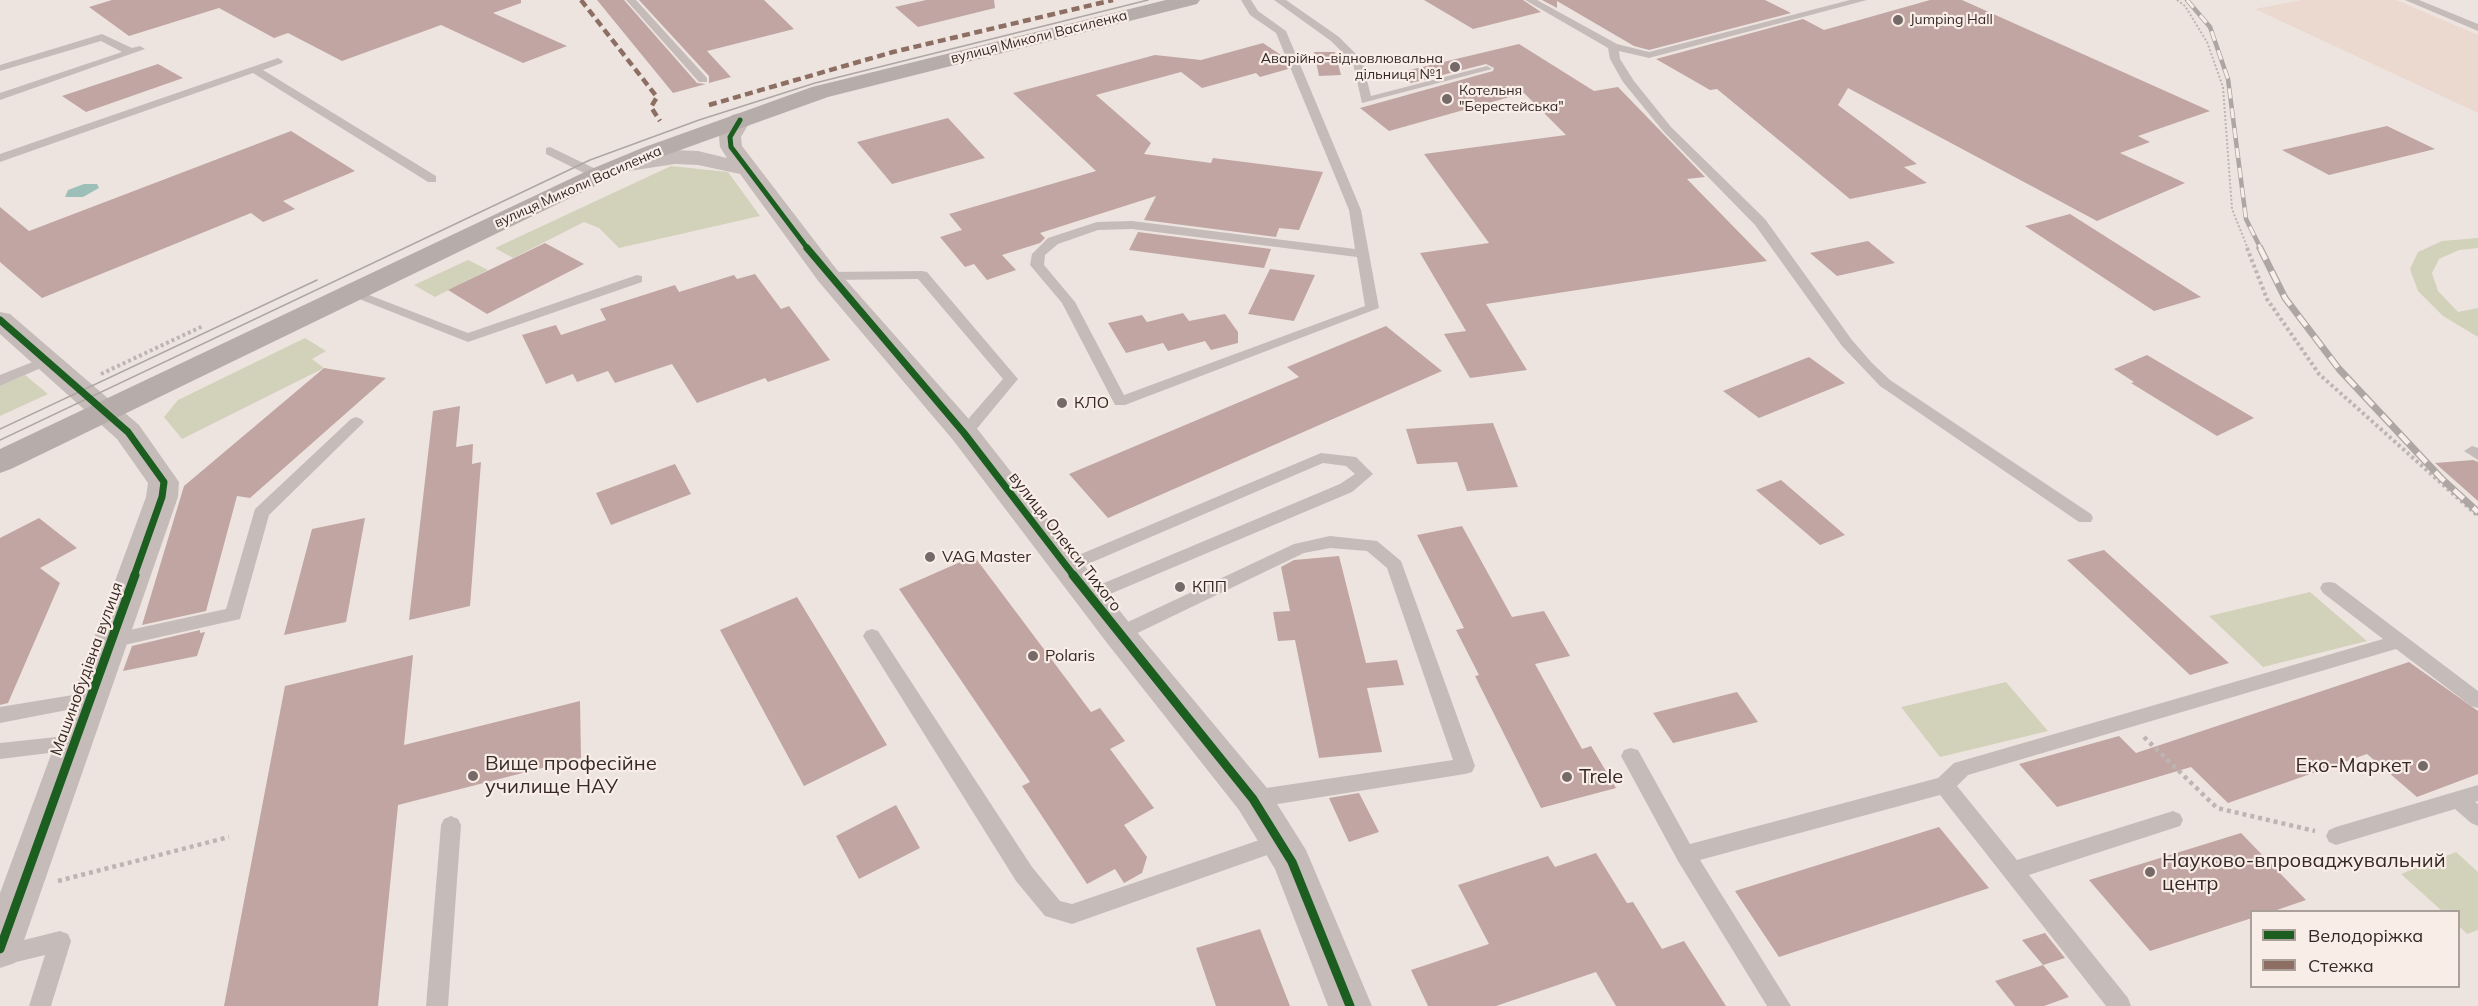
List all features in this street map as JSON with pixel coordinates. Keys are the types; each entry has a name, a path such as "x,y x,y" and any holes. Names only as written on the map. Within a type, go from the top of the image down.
{"main road":[{"name":"вулиця Миколи Василенка","path":"0,462 623,165 820,92 1190,0"}],"street":[{"name":"вулиця Олекси Тихого","path":"740,120 730,137 731,147 747,169 828,276 963,433 1119,634 1253,800 1292,862 1350,1006"},
{"path":"623,165 675,158 698,158 747,169"},
{"path":"0,320 106,412"},
{"name":"Машинобудівна вулиця","path":"0,950 162,497 164,482 128,432 106,412"}],"lane":[{"path":"631,0 703,80"},
{"path":"1246,0 1254,13 1281,31 1355,210 1371,308 1120,402 1068,302 1036,265 1039,254 1053,241 1097,225 1132,225 1362,254"},
{"path":"1279,0 1335,39 1358,62 1366,101 1487,69"},
{"path":"1530,0 1613,46 1635,53 1659,54 1862,0"},
{"path":"2410,0 2478,28"},
{"path":"0,68 102,37 135,51 0,97"},
{"path":"1613,46 1615,59 1635,90 1667,129 1760,222 1847,344 1867,366 1885,383 2085,518"},
{"path":"0,158 278,61"},
{"path":"254,69 432,179"},
{"path":"550,151 598,175"},
{"path":"828,276 922,275 1011,379 963,433"},
{"path":"351,293 468,338 637,279"},
{"path":"0,381 45,361"},
{"path":"111,641 234,614 261,513 356,422"},
{"path":"1068,566 1322,458 1350,461 1365,474 1346,488 1091,596"},
{"path":"1119,634 1300,548 1330,542 1371,545 1395,565 1465,766 1253,800"},
{"path":"2329,588 2478,701"},
{"path":"872,636 1024,874 1053,909 1072,914 1280,842"},
{"path":"1685,855 1944,785 1961,769 2399,641"},
{"path":"0,715 91,699"},
{"path":"0,751 75,743"},
{"path":"1631,756 1685,855 1780,1006"},
{"path":"1944,785 2013,871 2114,1005"},
{"path":"2336,836 2468,796 2478,817"},
{"path":"2013,871 2173,820"},
{"path":"437,1006 451,825"},
{"path":"0,956 60,941 40,1006"}],"path":[{"path":"2177,0 2185,6 2207,42 2223,87 2232,209 2266,298 2319,374 2478,516"},
{"path":"97,375 203,326"},
{"path":"2126,719 2217,808 2336,836"},
{"path":"55,882 229,837"}],"green space":[{"path":"671,166 728,172 760,216 619,248 599,228 584,222 513,258 495,248"},
{"path":"2478,238 2478,248 2459,250 2439,259 2432,273 2438,291 2458,312 2478,308 2478,337 2443,316 2418,291 2410,269 2418,252 2442,241"},
{"path":"468,260 488,270 435,297 414,285"},
{"path":"305,338 326,351 312,359 324,368 182,439 164,417 178,400"},
{"path":"25,375 48,394 0,416 0,386"},
{"path":"2310,592 2367,641 2263,667 2209,616"},
{"path":"2006,682 2048,731 1940,757 1901,707"},
{"path":"2456,852 2478,872 2478,930 2467,934 2460,927 2460,910 2441,910 2401,874"}],"shaded area":[{"path":"2302,0 2396,0 2478,35 2478,113 2255,9"}],"water":[{"path":"84,184 97,184 99,188 83,197 65,197 68,190"}],"building":[{"path":"112,0 521,0 521,3 493,13 567,46 523,63 441,25 342,61 288,33 274,38 219,8 129,36 89,7"},
{"path":"597,0 624,0 697,83 706,84 673,93"},
{"path":"639,0 764,0 794,29 707,51 731,77 709,83 709,76"},
{"path":"926,0 994,0 995,8 918,27 895,7"},
{"path":"1424,0 1523,0 1541,12 1473,29"},
{"path":"1542,0 1765,0 1791,13 1649,50 1634,46 1557,1 1557,8"},
{"path":"1930,0 1962,0 2210,111 2138,136 2150,142 2120,153 2185,183 2097,221 1848,88 1838,105 1917,164 1904,167 1927,183 1850,199 1717,89 1710,90 1656,59 1803,19 1824,30"},
{"path":"1263,43 1284,57 1288,69 1260,77 1256,73 1202,88 1181,72 1096,95 1151,143 1144,154 1211,163 1213,158 1323,172 1299,230 1279,228 1276,237 1144,220 1156,196 1040,233 1045,238 1040,243 1002,255 1016,270 987,280 974,264 965,267 940,237 962,230 949,214 1096,171 1013,93 1155,55 1201,60"},
{"path":"1519,44 1594,91 1618,87 1705,177 1687,179 1767,261 1486,304 1527,370 1470,378 1444,334 1466,331 1420,253 1489,243 1424,154 1566,135 1524,93 1389,131 1360,108 1493,71 1494,68 1486,64 1411,83 1397,73"},
{"path":"1314,52 1335,52 1341,75 1319,76"},
{"path":"158,64 183,78 86,112 62,96"},
{"path":"948,118 985,158 892,184 857,142"},
{"path":"2387,126 2435,149 2329,175 2282,150"},
{"path":"291,131 355,171 283,201 295,209 263,222 251,213 42,298 0,262 0,207 29,231"},
{"path":"2070,214 2201,297 2154,311 2025,226"},
{"path":"1138,232 1271,249 1264,268 1129,250"},
{"path":"1868,241 1895,263 1837,276 1810,253"},
{"path":"545,243 584,264 487,314 448,290"},
{"path":"1270,269 1315,275 1294,321 1248,314"},
{"path":"755,274 781,309 789,306 830,360 768,382 765,378 697,403 672,364 615,383 608,371 577,382 573,374 546,384 522,335 556,325 561,335 606,320 600,309 675,285 679,292 734,275 737,279"},
{"path":"1183,313 1189,321 1225,314 1238,332 1238,343 1211,350 1205,341 1168,351 1163,343 1126,353 1108,323 1142,315 1147,322"},
{"path":"1386,326 1442,371 1108,518 1069,474 1299,377 1287,367"},
{"path":"2147,355 2254,418 2217,436 2131,383 2134,382 2114,369"},
{"path":"1809,357 1845,383 1759,418 1723,391"},
{"path":"324,368 386,378 250,498 237,496 206,611 142,625 184,486"},
{"path":"460,406 456,447 473,444 472,464 481,462 470,606 409,620 433,411"},
{"path":"1493,423 1518,487 1467,491 1457,462 1417,464 1406,429"},
{"path":"2473,460 2478,462 2478,501 2435,463"},
{"path":"675,464 691,494 611,525 596,493"},
{"path":"1781,480 1845,535 1820,545 1756,490"},
{"path":"39,518 77,548 40,568 60,583 8,703 0,705 0,538"},
{"path":"365,518 346,622 284,635 312,529"},
{"path":"1462,526 1512,617 1544,611 1570,656 1535,664 1582,749 1591,746 1616,788 1541,808 1475,676 1479,675 1456,630 1464,628 1417,535"},
{"path":"2104,550 2229,663 2190,675 2067,560"},
{"path":"974,556 1091,712 1100,708 1125,741 1110,749 1154,808 1124,825 1147,857 1142,873 1124,883 1115,869 1087,884 1022,786 1030,782 899,589"},
{"path":"1339,556 1366,663 1397,660 1404,685 1367,688 1382,752 1319,758 1295,640 1278,641 1273,612 1290,611 1281,567 1294,560"},
{"path":"797,597 887,745 804,786 720,630"},
{"path":"200,630 200,633 205,632 197,656 123,671 132,646"},
{"path":"413,655 404,745 580,701 581,758 398,805 378,1006 224,1006 285,686"},
{"path":"2409,662 2478,711 2478,774 2417,797 2367,754 2228,803 2191,767 2057,807 2019,764 2119,736 2136,753"},
{"path":"1737,692 1758,722 1673,743 1653,713"},
{"path":"1359,793 1379,832 1349,842 1329,798"},
{"path":"896,805 920,848 859,879 836,836"},
{"path":"1939,827 1989,888 1779,957 1735,891"},
{"path":"2241,833 2306,900 2277,910 2250,910 2250,919 2150,951 2089,880"},
{"path":"1596,853 1627,903 1633,902 1662,949 1684,941 1726,1006 1616,1006 1596,972 1496,1006 1428,1006 1411,970 1489,944 1458,885 1548,856 1555,867"},
{"path":"1260,929 1290,1006 1216,1006 1196,948"},
{"path":"2045,933 2065,958 2043,965 2022,940"},
{"path":"2043,965 2069,997 2044,1006 2015,1006 1995,981"}],"tram line":[{"path":"0,440 590,160 699,120 815,83 1148,0"},
{"path":"0,429 317,280"}],"railway":[{"path":"2187,0 2210,27 2228,79 2246,219 2261,249"},
{"path":"2260,248 2285,298 2339,369 2441,478 2478,512"}],"marked path":[{"path":"581,0 657,97 651,107 660,121"},
{"path":"709,105 893,52 1113,0"}],"cycle path":[{"path":"740,120 730,137 731,147 828,276 964,433 1119,634 1253,799 1292,862 1350,1006"},
{"path":"0,320 128,432 164,482 162,497 0,949"}],"place":[{"name":"Jumping Hall","path":"1898,20"},
{"name":"Аварійно-відновлювальна дільниця №1","path":"1455,67"},
{"name":"Котельня \"Берестейська\"","path":"1447,99"},
{"name":"КЛО","path":"1062,403"},
{"name":"VAG Master","path":"930,557"},
{"name":"КПП","path":"1180,587"},
{"name":"Polaris","path":"1033,656"},
{"name":"Еко-Маркет","path":"2423,766"},
{"name":"Вище професійне училище НАУ","path":"473,776"},
{"name":"Trele","path":"1567,777"},
{"name":"Науково-впроваджувальний центр","path":"2150,872"}]}
